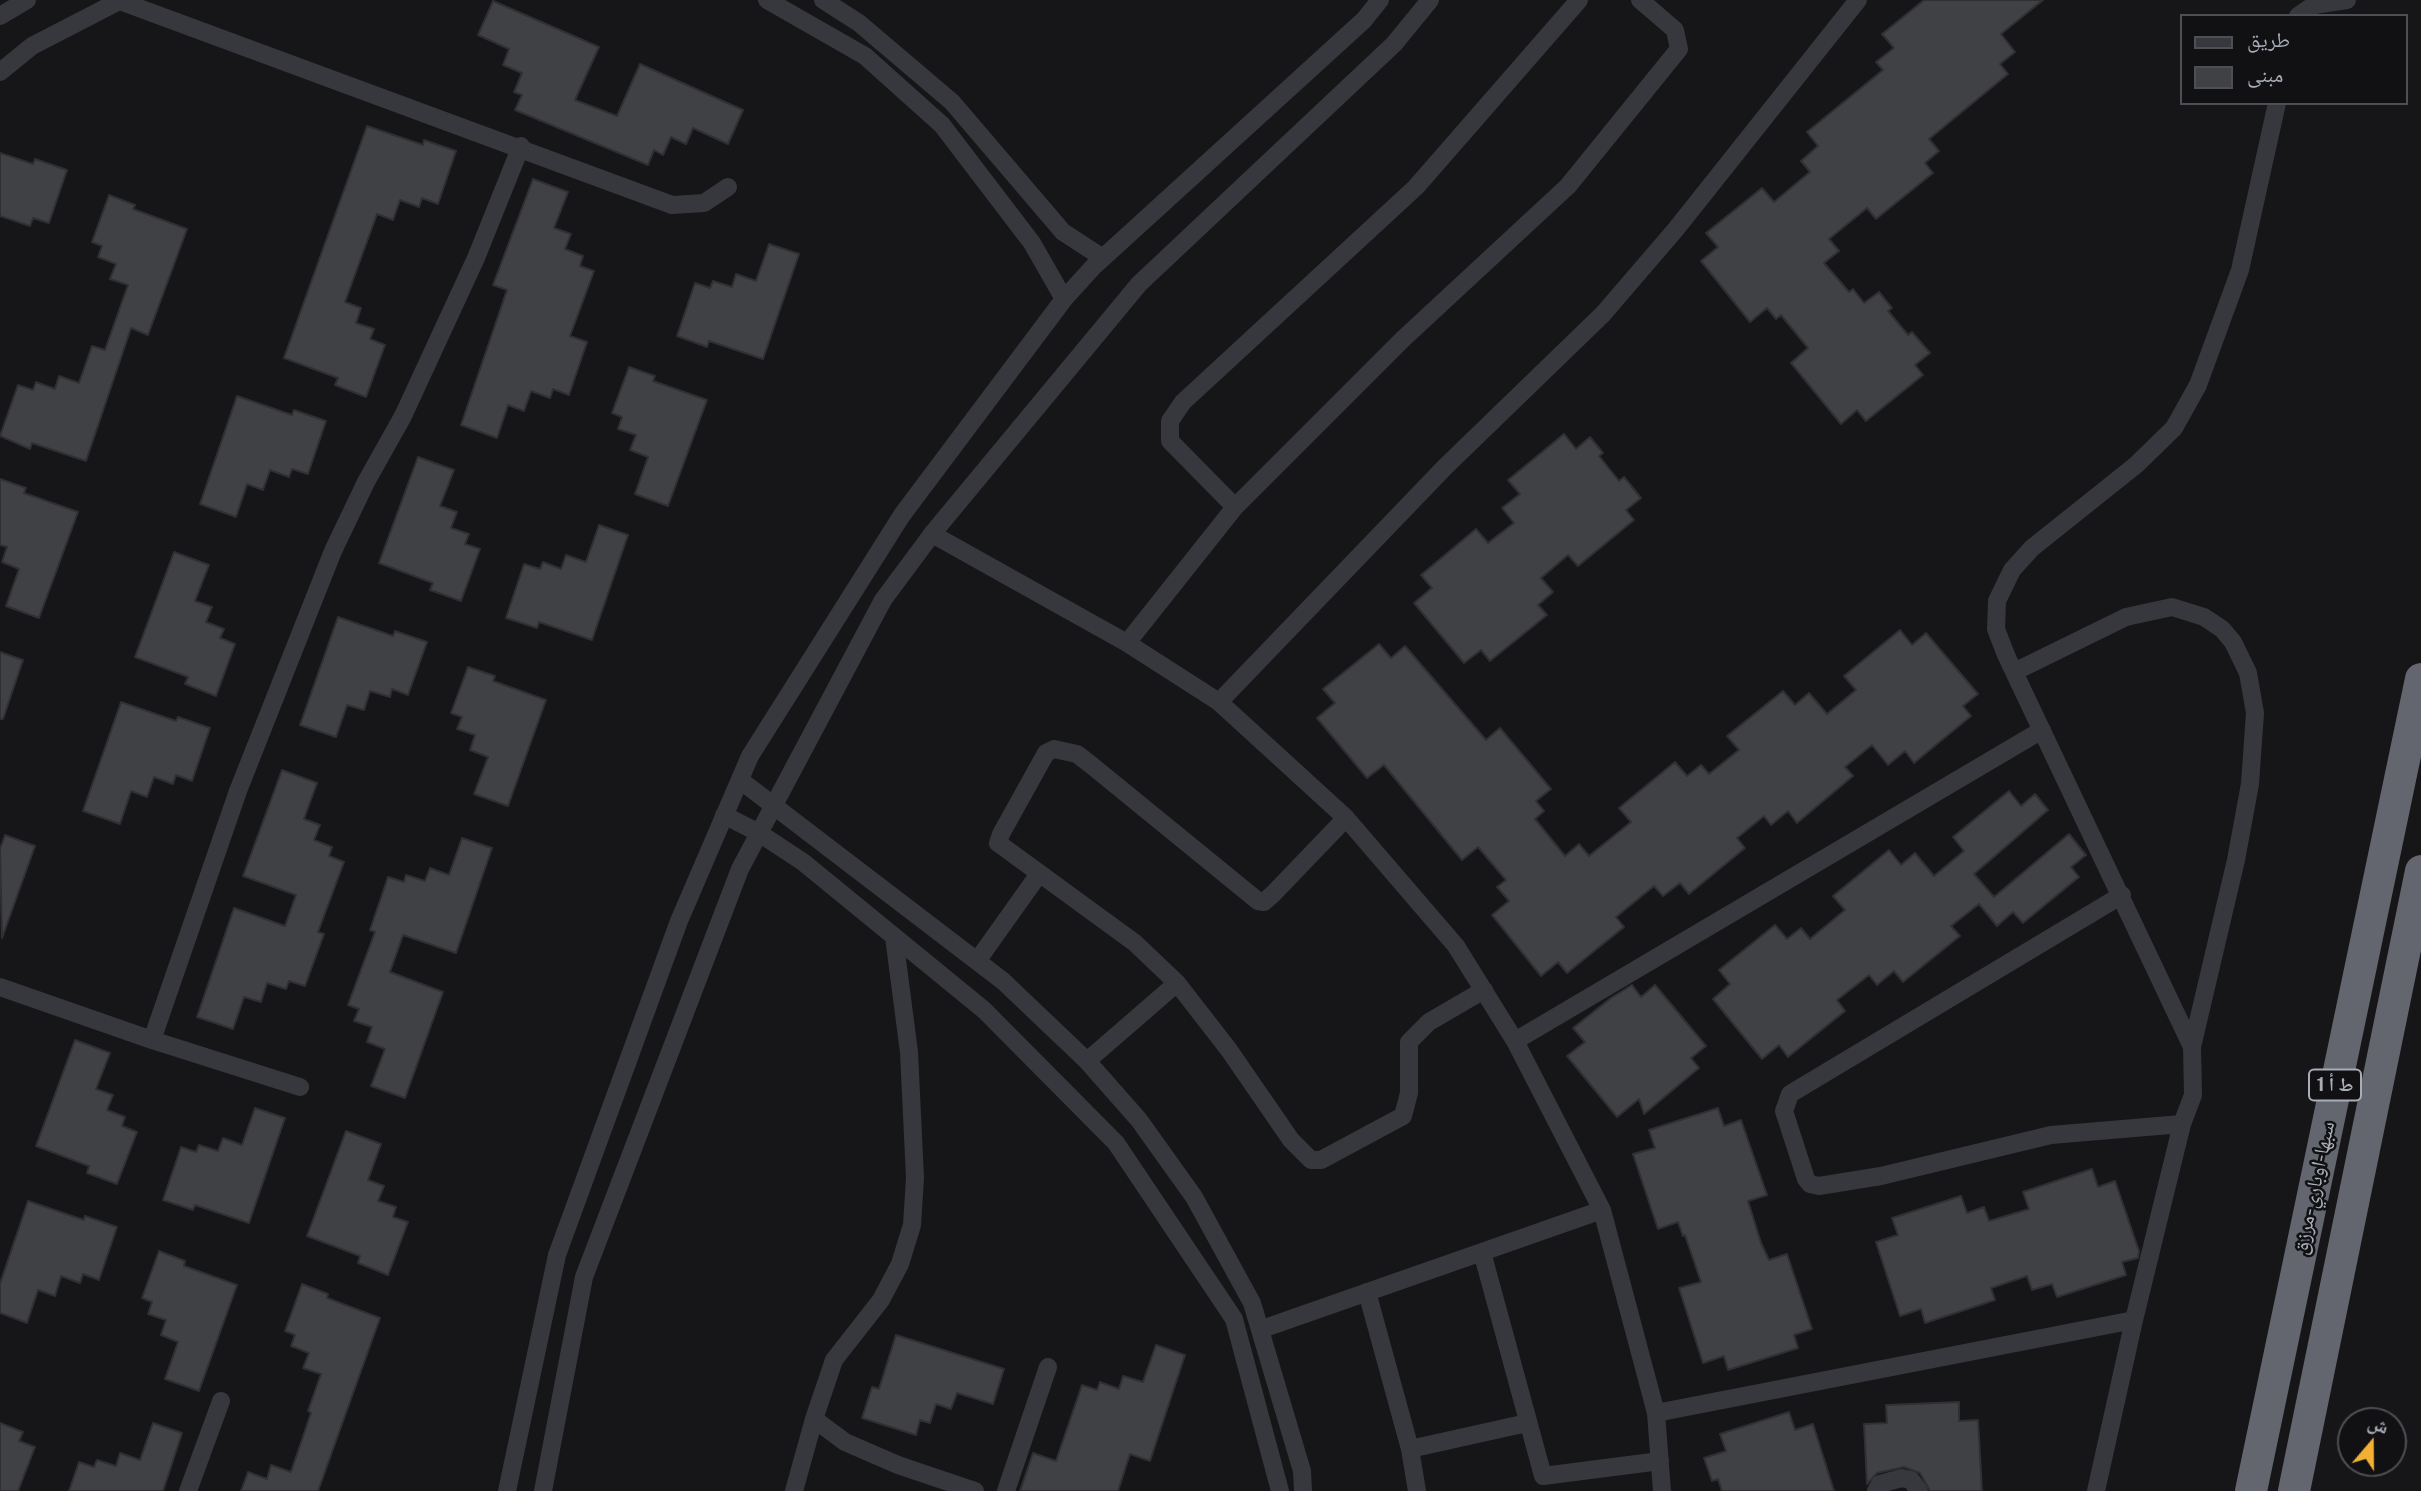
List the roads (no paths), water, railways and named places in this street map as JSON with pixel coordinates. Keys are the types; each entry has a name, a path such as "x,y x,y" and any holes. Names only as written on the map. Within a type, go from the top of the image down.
{"highway":[{"name":"سبها-اوباري-مرزق","path":"2251,1491 2421,679"},
{"name":"سبها-اوباري-مرزق","path":"2294,1491 2421,871"}],"street":[{"path":"0,16 27,0"},
{"path":"0,72 32,46 120,0 520,146 672,205 704,202 728,187"},
{"path":"767,0 865,56 942,125 1013,215 1064,299"},
{"path":"823,0 859,23 952,102 1063,232 1103,258"},
{"path":"507,1491 557,1255 679,921 750,756 902,516 1064,299 1103,258 1364,20 1380,0"},
{"path":"543,1491 584,1278 740,869 883,600 932,534 1139,284 1394,44 1430,0"},
{"path":"1235,507 1170,441 1170,421 1176,411 1416,187 1579,0"},
{"path":"1127,643 1235,507 1403,339 1568,186 1679,49 1675,30 1640,0"},
{"path":"1219,702 1445,467 1603,314 1676,229 1858,0"},
{"path":"2301,14 2314,5 2347,0"},
{"path":"2192,1047 1996,629 1997,601 2012,570 2032,548 2136,466 2175,428 2197,385 2240,270 2277,105"},
{"path":"152,1040 238,791 333,551 366,482 409,404 476,258 520,146"},
{"path":"932,534 1127,643 1219,702 1346,818 1456,946 1515,1041 1602,1210 1656,1413 1662,1491"},
{"path":"2016,671 2126,617 2172,607 2192,611 2222,629 2233,642 2248,673 2256,713 2250,784 2236,860 2192,1047 2193,1096 2182,1124 2096,1491"},
{"path":"1515,1041 2042,730"},
{"path":"1346,818 1273,894 1264,902 1258,901 1077,754 1054,749 1046,753 999,839 1003,848 1135,943 1177,983 1303,1155 1311,1160 1321,1160 1403,1116 1409,1093 1409,1042 1429,1022 1483,990"},
{"path":"740,780 774,803 1003,981 1087,1062 1139,1120 1194,1197 1252,1303 1262,1329 1302,1471 1303,1491"},
{"path":"724,815 759,833 803,862 984,1010 1116,1143 1234,1320 1280,1491"},
{"path":"977,961 1039,874"},
{"path":"2122,895 1790,1094 1786,1098 1784,1111 1806,1179 1810,1184 1819,1186 1881,1176 2051,1135 2182,1124"},
{"path":"794,1491 834,1360 881,1300 900,1264 912,1225 915,1178 909,1052 894,937"},
{"path":"1087,1062 1177,983"},
{"path":"0,987 152,1040 300,1087"},
{"path":"1262,1329 1602,1210"},
{"path":"1482,1252 1544,1484 1660,1461"},
{"path":"1367,1292 1410,1449 1417,1491"},
{"path":"1656,1413 2134,1320"},
{"path":"1006,1491 1048,1367"},
{"path":"188,1491 221,1401"},
{"path":"814,1419 845,1442 898,1465 975,1491"},
{"path":"1410,1449 1527,1423"},
{"path":"1875,1491 1880,1484 1902,1478 1910,1480 1919,1491"}]}
